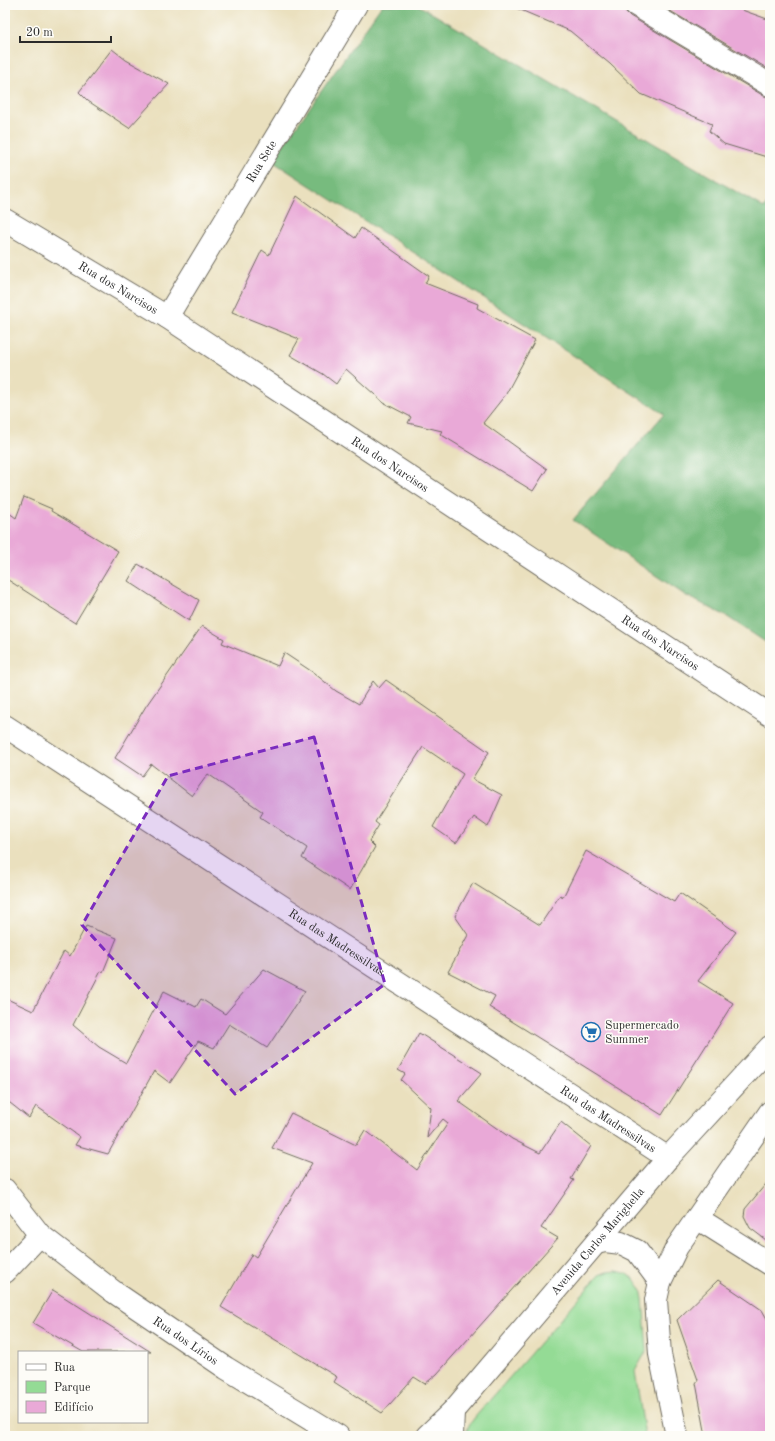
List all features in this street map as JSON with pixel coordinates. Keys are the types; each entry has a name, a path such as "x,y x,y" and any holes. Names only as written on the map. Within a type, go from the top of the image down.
{"street":[{"name":"Rua Sete","path":"167,317 356,5"},
{"path":"636,5 770,85"},
{"name":"Rua dos Narcisos","path":"5,220 167,317 770,715"},
{"name":"Rua das Madressilvas","path":"5,726 668,1158"},
{"name":"Avenida Carlos Marighella","path":"427,1436 453,1411 668,1158 770,1047"},
{"path":"677,1436 660,1354 656,1300 660,1282 677,1248 770,1112"},
{"name":"Rua dos Lírios","path":"5,1190 40,1235 114,1292 220,1364 338,1436"},
{"path":"697,1218 770,1264"},
{"path":"5,1272 40,1235"},
{"path":"596,1243 605,1241 621,1244 637,1251 660,1282"},
{"path":"452,1436 453,1411"}],"highlighted area":[{"path":"314,737 385,984 235,1094 82,925 168,776"}],"green space":[{"path":"382,5 418,5 764,208 770,200 770,645 726,616 685,595 573,520 664,414 272,161"},
{"path":"617,1271 625,1273 634,1279 641,1289 643,1299 647,1350 635,1371 645,1436 465,1436 469,1425 476,1416 599,1275"}],"building":[{"path":"509,5 624,5 625,11 630,16 764,96 770,97 770,158 724,144 709,131 712,124 641,94 610,64 570,31"},
{"path":"660,5 745,5 742,10 770,20 770,70"},
{"path":"112,49 126,60 169,84 129,128 88,101 79,92"},
{"path":"297,196 355,238 361,228 429,276 425,283 478,304 477,308 535,340 506,394 483,423 547,469 533,491 440,434 442,431 408,423 411,417 384,403 346,369 336,384 323,374 290,355 299,339 232,312 262,250 269,255"},
{"path":"24,497 52,509 51,511 118,551 75,623 5,578 5,510 16,518"},
{"path":"138,564 199,600 189,621 128,581"},
{"path":"202,626 224,639 222,643 278,666 284,653 314,673 336,691 359,704 373,681 379,688 386,680 489,752 472,779 502,795 488,827 474,817 456,843 433,827 463,774 423,747 375,822 379,825 369,841 375,847 350,890 302,858 307,848 260,817 263,812 208,774 192,796 151,764 142,776 115,758 146,706"},
{"path":"586,851 674,902 680,893 736,932 698,981 733,1003 662,1115 489,1007 495,996 448,972 468,935 455,916 473,883 540,925 560,895 563,897"},
{"path":"86,926 117,938 103,972 101,971 73,1025 99,1047 126,1063 164,991 196,1007 201,999 225,1014 264,969 305,991 267,1048 229,1024 214,1048 198,1041 170,1083 154,1071 108,1154 75,1145 80,1137 36,1106 29,1118 5,1099 5,998 33,1011 64,951 70,956"},
{"path":"419,1033 482,1073 458,1101 512,1139 540,1153 561,1122 591,1146 571,1179 574,1180 541,1228 558,1238 437,1374 425,1384 414,1377 382,1413 334,1382 337,1377 221,1307 252,1254 256,1257 312,1163 272,1148 291,1113 356,1145 365,1130 417,1170 448,1123 443,1119 427,1138 431,1108 401,1080 405,1074 398,1070"},
{"path":"770,1179 770,1243 750,1228 744,1216 745,1209"},
{"path":"718,1280 762,1310 770,1324 770,1436 706,1436 696,1383 698,1380 677,1320"},
{"path":"53,1290 151,1352 81,1351 33,1323"}],"place":[{"name":"Supermercado Summer","path":"591,1032"}]}
